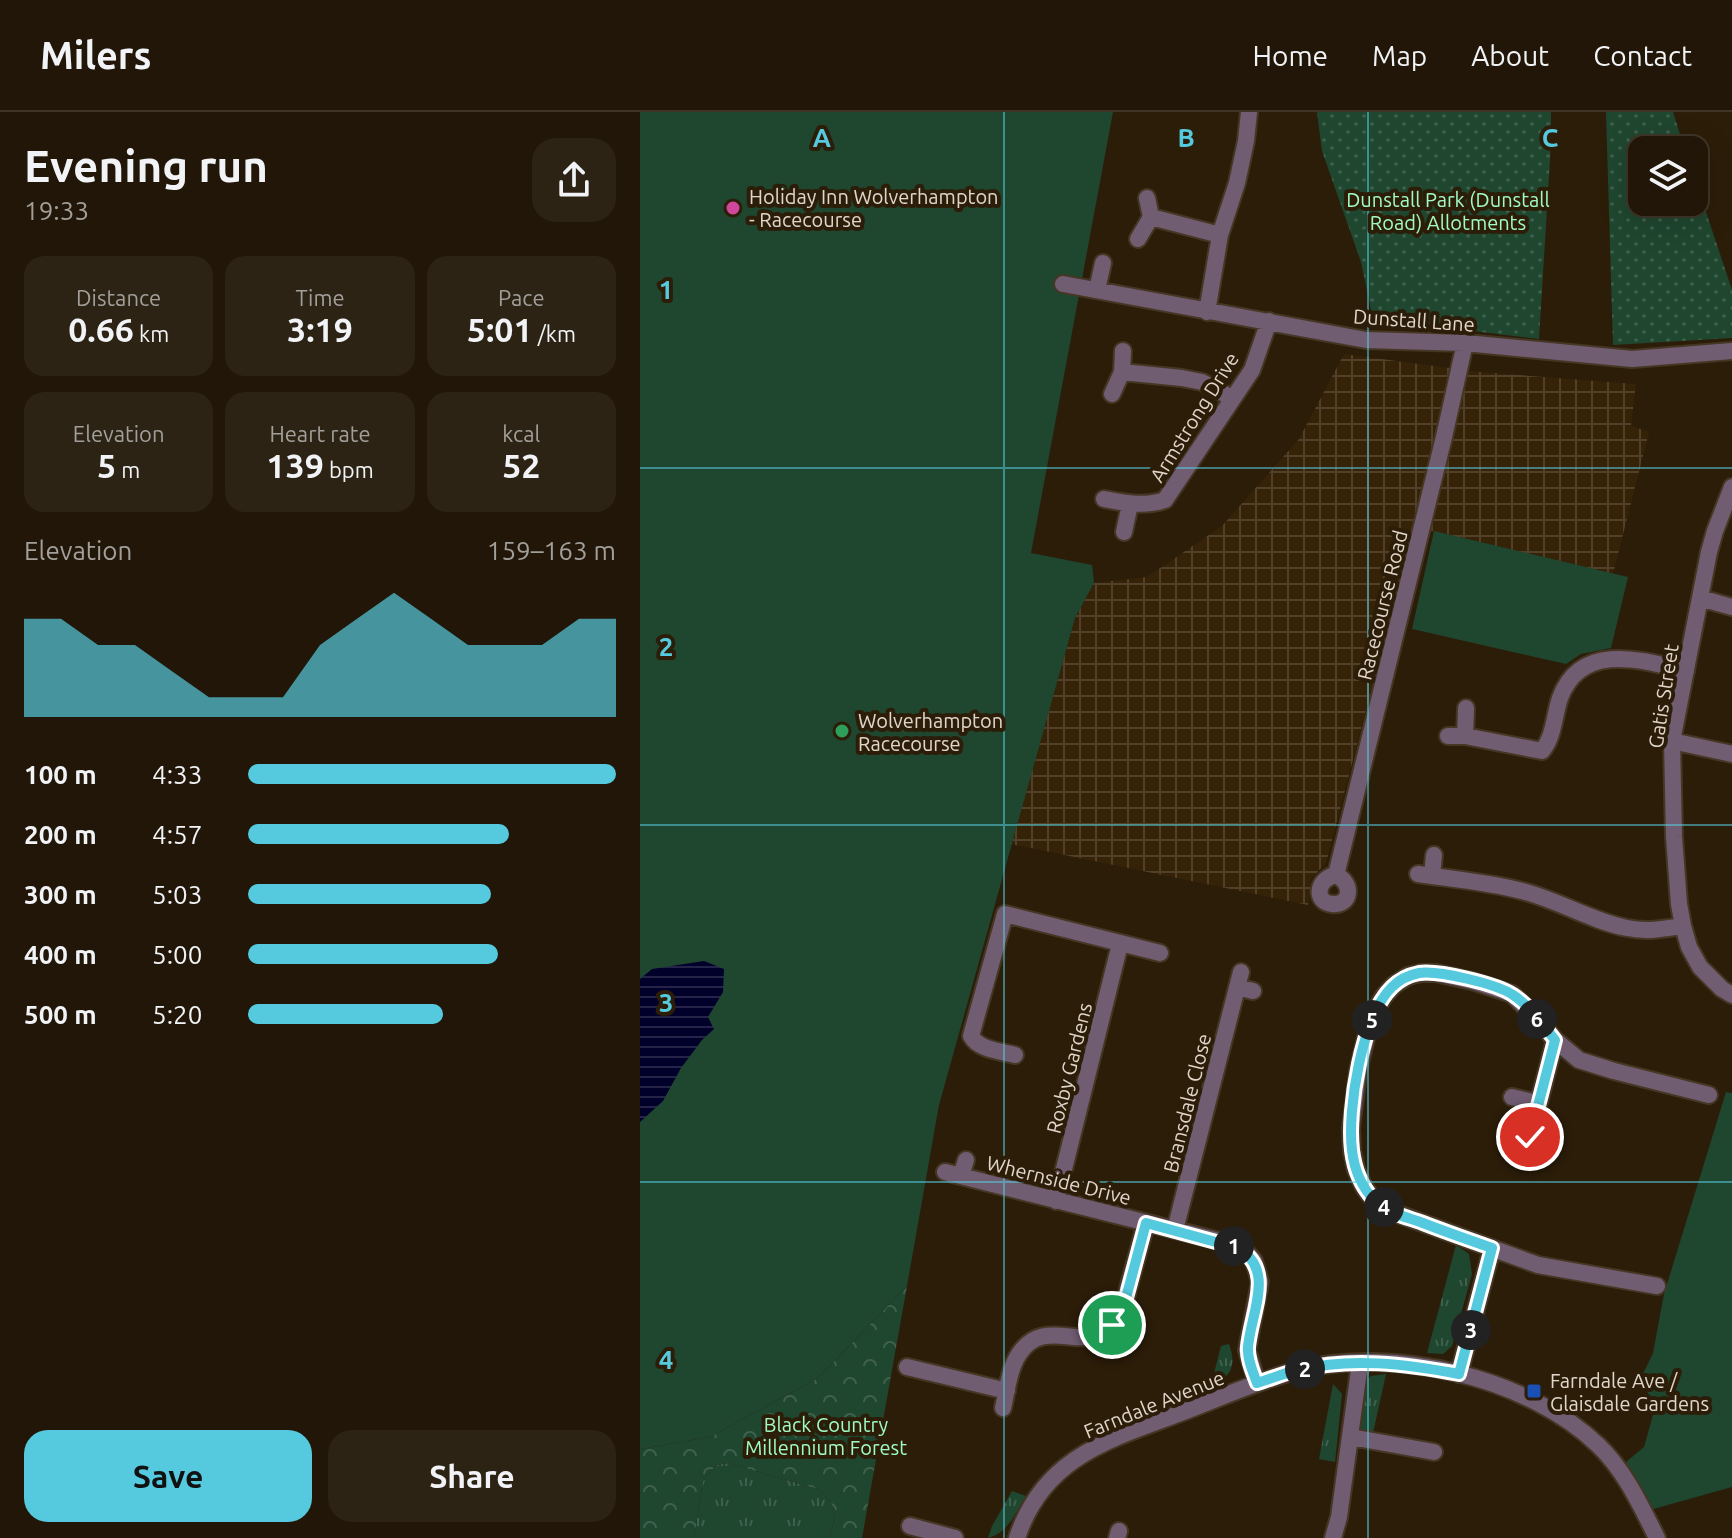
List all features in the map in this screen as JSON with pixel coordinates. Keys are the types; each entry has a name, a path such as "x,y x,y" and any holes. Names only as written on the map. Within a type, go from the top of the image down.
{"street":[{"path":"1207,312 1220,235 1237,183 1249,112"},
{"path":"1138,239 1151,217 1147,198"},
{"path":"1151,217 1220,235"},
{"path":"1097,290 1103,263"},
{"name":"Dunstall Lane","path":"1063,284 1366,340 1465,343 1632,359 1732,351"},
{"name":"Armstrong Drive","path":"1104,499 1130,504 1152,504 1165,500 1252,370 1269,321"},
{"name":"Racecourse Road","path":"1336,875 1465,343"},
{"path":"1112,394 1122,372 1123,351"},
{"path":"1122,372 1202,382 1232,398"},
{"name":"Gatis Street","path":"1732,487 1715,531 1672,741 1674,837 1683,926 1689,947 1700,967 1732,995"},
{"path":"1124,532 1130,504"},
{"path":"1700,598 1732,607"},
{"path":"1466,708 1456,736 1542,751 1548,744 1560,697 1574,676 1587,666 1615,658 1640,660 1686,671"},
{"path":"1672,741 1732,754"},
{"path":"1434,855 1425,875 1521,891 1627,928 1657,930 1683,926"},
{"path":"1015,1055 983,1047 974,1043 971,1036 1005,914 1160,953"},
{"name":"Roxby Gardens","path":"1056,1201 1120,944"},
{"path":"1657,1286 1538,1265 1375,1202 1356,1170 1352,1151 1351,1128 1358,1071 1367,1034 1375,1011 1394,985 1408,976 1436,973 1512,994 1555,1040 1579,1060 1709,1095"},
{"name":"Bransdale Close","path":"1175,1230 1244,984"},
{"path":"1530,1137 1555,1040"},
{"path":"1512,1097 1537,1103"},
{"name":"Whernside Drive","path":"957,1169 1056,1201 1175,1230 1247,1253 1254,1261 1260,1282 1247,1350 1257,1383"},
{"path":"1003,1408 1019,1354 1029,1344 1051,1334 1080,1339 1102,1334 1122,1313 1146,1223"},
{"path":"1459,1374 1492,1248"},
{"path":"1333,1538 1339,1517 1360,1363"},
{"name":"Farndale Avenue","path":"1017,1538 1027,1514 1052,1479 1067,1465 1103,1442 1298,1370 1360,1363 1400,1364 1459,1374 1534,1401 1577,1427 1621,1470 1657,1538"},
{"path":"907,1367 1007,1391"},
{"path":"1351,1437 1434,1452"},
{"path":"910,1526 955,1538"}],"shaded area":[{"path":"1344,354 1479,372 1636,384 1631,426 1649,432 1613,574 1414,527 1326,863 1311,879 1308,905 1011,844 1075,618 1094,583 1147,577 1222,526 1299,439"}],"green space":[{"name":"Wolverhampton Racecourse","path":"640,112 1113,112 1031,553 1092,565 1094,583 1075,618 939,1105 907,1286 818,1378 710,1437 640,1449"},
{"name":"Dunstall Park (Dunstall Road) Allotments","path":"1317,112 1551,112 1539,339 1374,324 1361,262 1322,151"},
{"path":"1606,112 1673,112 1681,136 1628,136 1628,216 1707,216 1732,290 1732,338 1613,345"},
{"path":"1434,531 1628,577 1611,648 1581,654 1566,664 1412,629"},
{"path":"1726,1092 1732,1093 1732,1487 1650,1510 1626,1462 1644,1447 1654,1411 1642,1376 1653,1353 1664,1294"},
{"path":"1456,1245 1469,1254 1472,1274 1452,1346 1443,1354 1427,1353"},
{"name":"Black Country Millennium Forest","path":"907,1286 862,1538 830,1538 833,1506 818,1489 729,1463 716,1465 703,1481 694,1538 640,1538 640,1449 710,1437 818,1378"},
{"path":"1229,1344 1232,1353 1230,1371 1210,1389 1221,1346"},
{"path":"1386,1374 1373,1433 1356,1430 1362,1385 1371,1376"},
{"path":"1333,1384 1342,1394 1335,1462 1319,1459"},
{"path":"729,1463 818,1489 833,1506 830,1538 694,1538 703,1481 716,1465"},
{"path":"1012,1491 1026,1496 1006,1527 988,1538 992,1526"}],"water":[{"path":"704,961 724,969 723,992 708,1017 714,1029 681,1068 663,1101 640,1122 640,979 652,969"}],"place":[{"name":"Holiday Inn Wolverhampton - Racecourse","path":"733,208"},
{"name":"Wolverhampton Racecourse","path":"842,731"},
{"name":"Farndale Ave / Glaisdale Gardens","path":"1534,1391"}],"route":[{"path":"1112,1325 1122,1313 1146,1223 1223,1242 1247,1253 1254,1261 1260,1282 1247,1350 1257,1383 1298,1370 1360,1363 1390,1363 1459,1374 1492,1248 1398,1214 1375,1202 1356,1170 1352,1151 1352,1108 1367,1034 1384,996 1408,976 1436,973 1512,994 1555,1040 1530,1137"}]}
